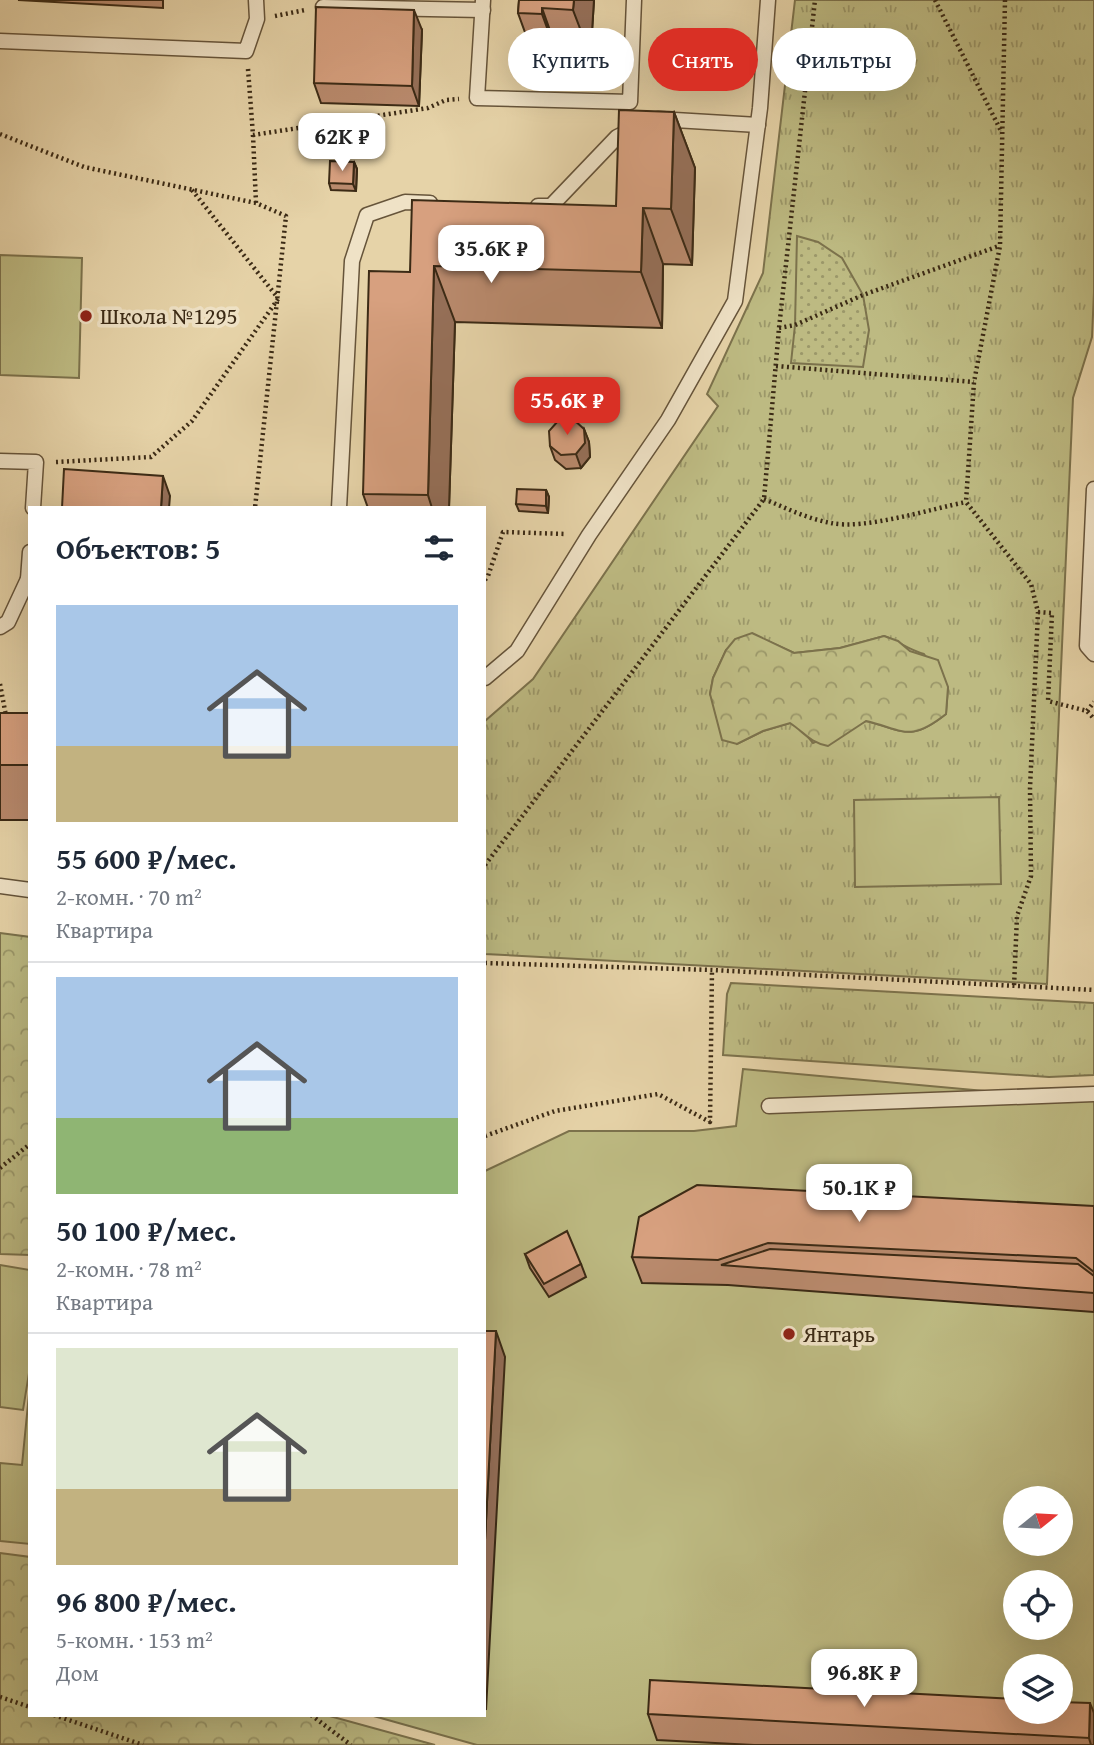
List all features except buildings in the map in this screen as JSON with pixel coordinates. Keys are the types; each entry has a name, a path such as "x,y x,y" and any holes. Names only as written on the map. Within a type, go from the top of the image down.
{"lane":[{"path":"0,40 246,51 257,19 256,0"},
{"path":"323,7 483,5 477,98 630,103 634,0"},
{"path":"486,677 517,651 589,535 668,420 735,301 758,125 768,0"},
{"path":"524,206 551,206 617,137 656,119 758,125"},
{"path":"339,506 352,261 367,215 405,202 445,204"},
{"path":"0,461 36,463 33,506"},
{"path":"1094,489 1087,646 1094,654"},
{"path":"0,627 8,622 28,581"},
{"path":"0,886 28,890"},
{"path":"769,1106 1094,1094"}],"path":[{"path":"486,864 764,499 779,328 816,0"},
{"path":"935,0 1002,132"},
{"path":"1005,0 1000,246 974,382 966,502 1031,584 1038,612 1030,788 1031,876 1017,916 1014,987"},
{"path":"257,19 323,7"},
{"path":"246,51 256,203"},
{"path":"253,135 428,108 446,100 477,98"},
{"path":"0,134 84,167 256,203 286,216 255,506"},
{"path":"191,189 279,299"},
{"path":"779,328 795,325 863,295 1000,246"},
{"path":"36,463 151,457 192,421 279,299"},
{"path":"776,366 974,382"},
{"path":"764,499 834,524 876,522 966,502"},
{"path":"486,579 503,532 589,535"},
{"path":"1038,612 1052,613 1048,701 1087,711 1094,719"},
{"path":"0,684 6,716"},
{"path":"1087,711 1094,702"},
{"path":"486,963 712,970 1094,990"},
{"path":"486,1136 555,1111 658,1094 710,1122 712,970"},
{"path":"0,1168 28,1146"},
{"path":"0,1697 28,1706"},
{"path":"63,1717 143,1745"},
{"path":"314,1717 351,1745"}],"green space":[{"path":"795,0 1094,0 1092,337 1073,398 1047,984 486,954 486,720 533,679 718,406 707,394 763,273 784,91 916,91 916,28 792,28","holes":["884,636 924,654 948,688 946,714 924,729 915,731 906,732 866,721 813,743 803,731 790,723 763,731 737,744 710,694 713,678 726,650 766,640 794,653 840,648"]},
{"path":"797,236 818,242 842,258 863,295 869,330 863,367 791,363 795,325"},
{"path":"0,255 82,258 79,378 0,375"},
{"path":"752,633 794,653 840,648 884,636 898,641 910,651 938,660 948,687 946,714 923,729 906,732 866,721 828,746 812,740 790,723 763,731 737,744 722,740 710,694 713,678 726,650 735,639"},
{"path":"999,797 1001,884 855,887 854,800"},
{"path":"0,933 28,937 28,1255 0,1254"},
{"path":"731,983 1094,1003 1094,1075 1049,1077 723,1055 727,994"},
{"name":"Янтарь","path":"743,1069 1094,1101 1094,1745 477,1745 377,1717 486,1717 486,1171 569,1131 694,1131 736,1126"},
{"path":"0,1265 28,1270 28,1379 23,1410 0,1407"},
{"path":"28,1404 28,1544 0,1541 0,1463 22,1465"},
{"path":"0,1553 28,1557 28,1717 333,1717 435,1745 0,1744"}],"place":[{"name":"Школа №1295","path":"86,316"},
{"name":"Янтарь","path":"789,1334"}]}
